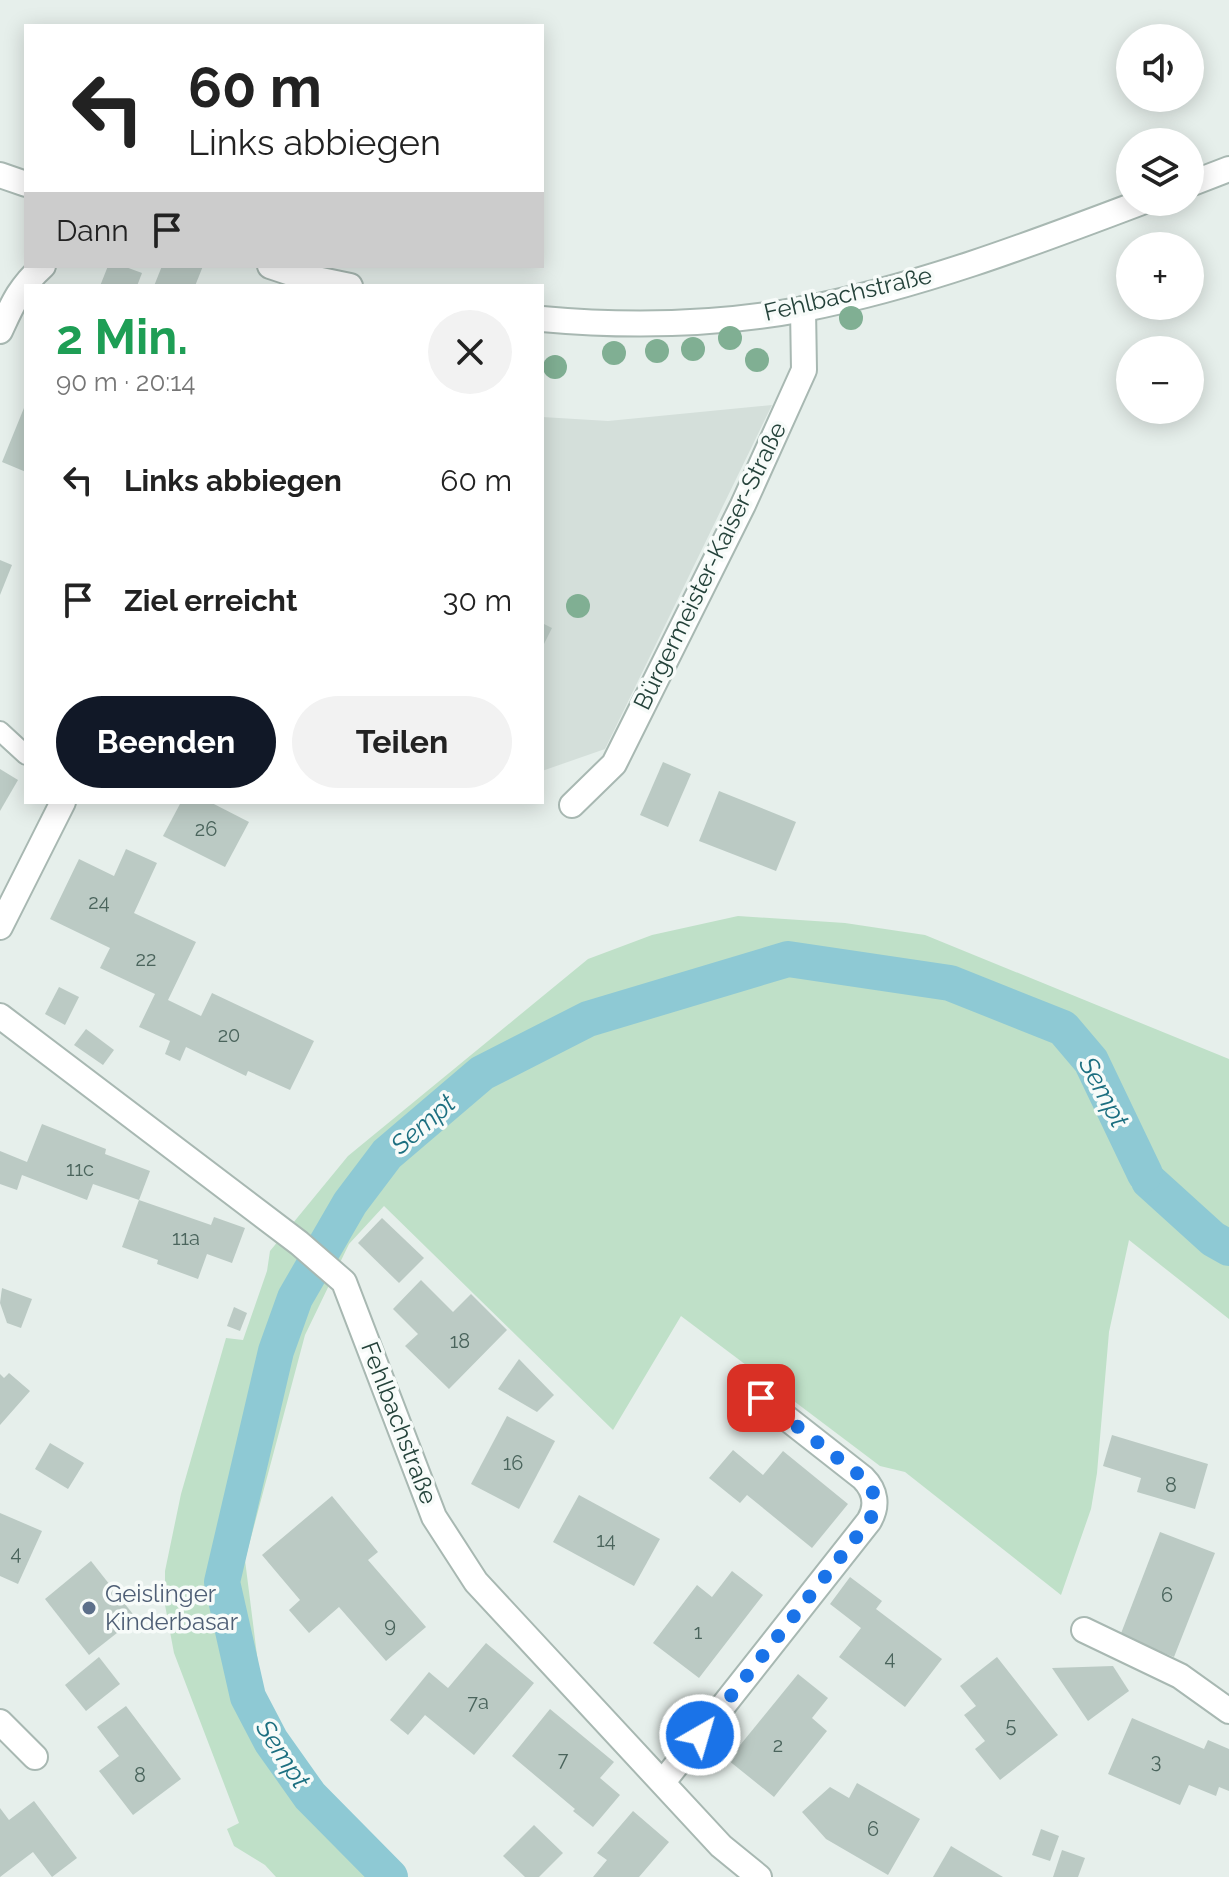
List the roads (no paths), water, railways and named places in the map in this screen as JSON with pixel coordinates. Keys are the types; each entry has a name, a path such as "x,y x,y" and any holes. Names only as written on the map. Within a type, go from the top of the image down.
{"street":[{"path":"1204,179 1229,169"},
{"path":"0,175 24,183"},
{"name":"Fehlbachstraße","path":"544,319 641,324 731,319 803,309 954,270 1116,212"},
{"path":"24,284 41,268"},
{"path":"273,268 294,280 331,284"},
{"path":"0,331 24,285"},
{"name":"Bürgermeister-Kaiser-Straße","path":"572,805 614,764 743,505 804,370 803,309"},
{"path":"0,927 62,804"},
{"name":"Fehlbachstraße","path":"0,1016 299,1243 344,1282 434,1517 476,1582 721,1846 759,1877"},
{"path":"663,1782 873,1514 875,1498 869,1483 761,1398"},
{"path":"1084,1630 1180,1676 1229,1711"},
{"path":"0,1722 35,1757"}],"lane":[{"path":"0,731 24,753"}],"waterway":[{"name":"Sempt","path":"390,1877 310,1796 271,1741 248,1697 222,1582 276,1351 295,1298 350,1203 387,1154 482,1073 588,1019 788,959 950,983 1063,1028 1091,1061 1145,1174"},
{"name":"Sempt","path":"1149,1181 1213,1239 1229,1248"}],"place":[{"name":"Geislinger Kinderbasar","path":"89,1608"}]}
